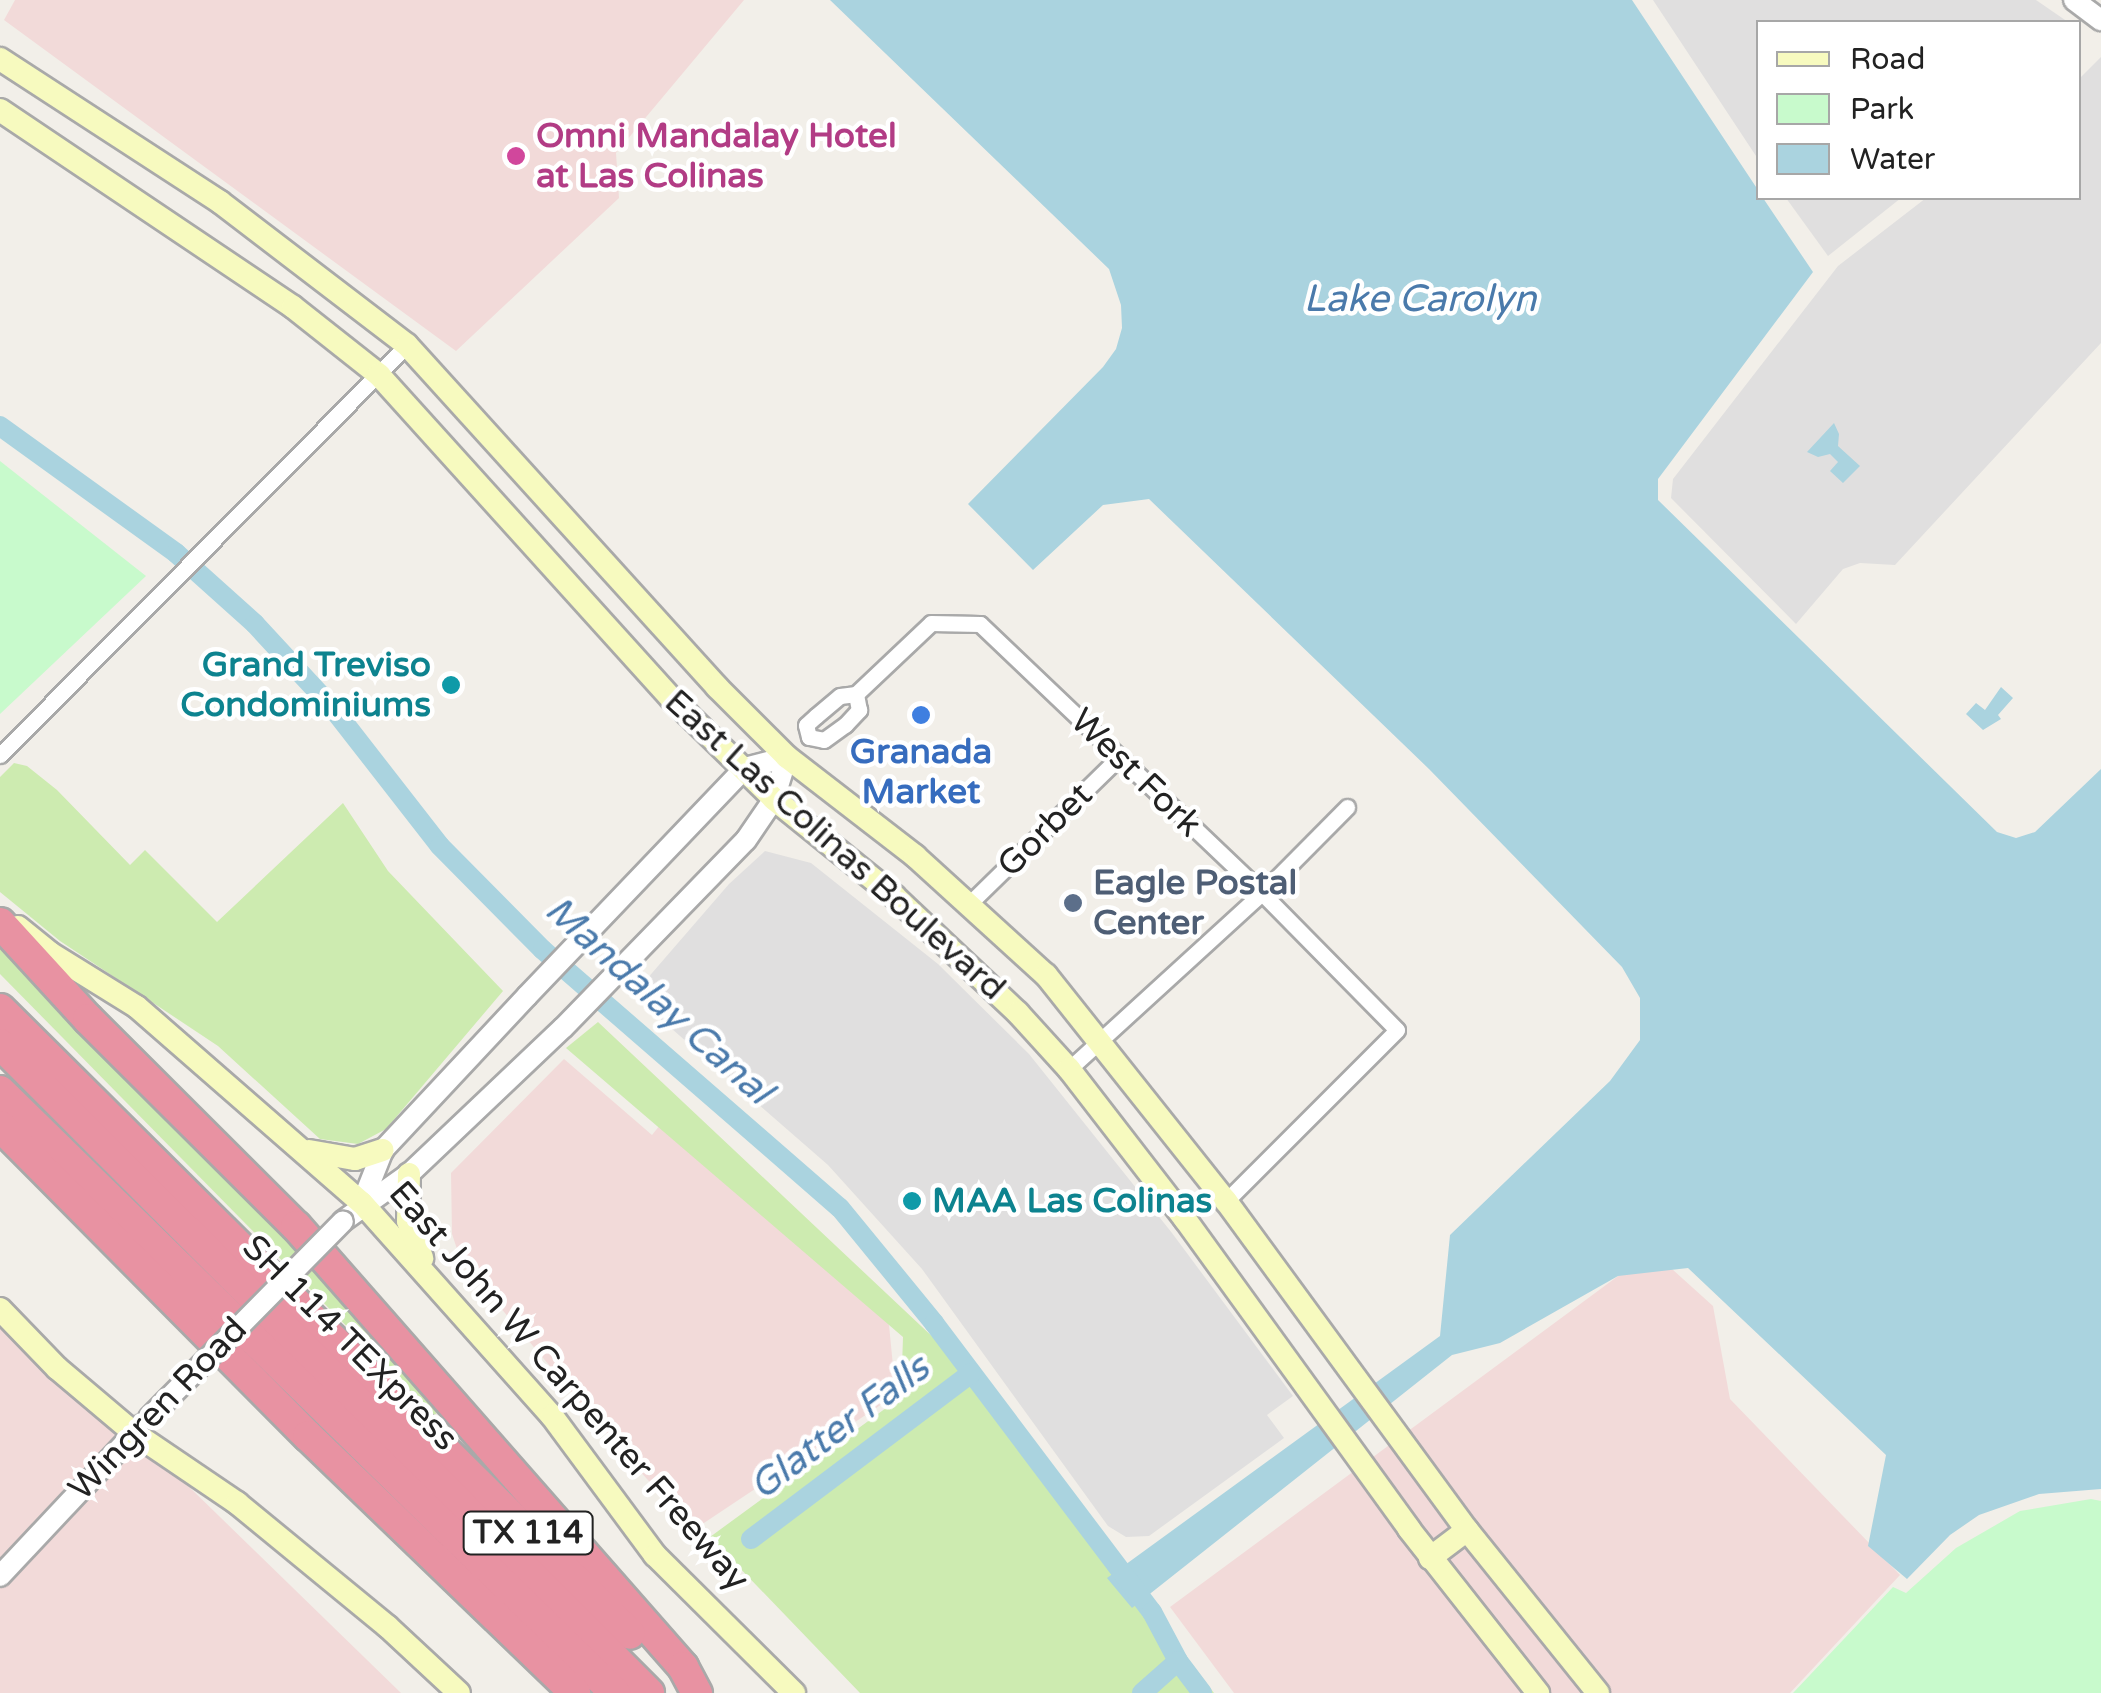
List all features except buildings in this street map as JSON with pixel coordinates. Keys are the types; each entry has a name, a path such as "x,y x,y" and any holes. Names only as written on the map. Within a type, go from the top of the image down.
{"highway":[{"path":"0,923 76,1006 296,1226 683,1666 693,1693"},
{"name":"TX 114","path":"0,1009 693,1693"},
{"name":"SH 114 TEXpress","path":"0,1044 649,1693"},
{"name":"SH 114 TEXpress","path":"0,1091 616,1693"},
{"name":"TX 114","path":"0,1126 308,1436 575,1693"}],"main road":[{"name":"East Las Colinas Boulevard","path":"0,59 220,202 407,345 787,758 970,903 1046,974 1226,1201 1467,1530 1598,1693"},
{"name":"East Las Colinas Boulevard","path":"0,110 238,269 378,375 672,699 774,799 959,954 1069,1069 1185,1219 1430,1558 1538,1693"},
{"path":"238,269 260,234"},
{"name":"East John W Carpenter Freeway","path":"0,912 50,953 137,1007 306,1150 362,1203 433,1278 552,1416 655,1555 794,1693"},
{"path":"306,1150 354,1160 383,1150"},
{"path":"409,1174 408,1221 433,1278"},
{"path":"0,1308 57,1368 142,1425 387,1626 459,1693"},
{"path":"1430,1558 1467,1530"}],"street":[{"path":"2074,0 2101,20"},
{"path":"0,755 126,623 407,345"},
{"name":"West Fork","path":"809,737 806,725 840,696 856,694 931,623 980,624 1262,893 1397,1030 1226,1201"},
{"name":"West Fork","path":"809,737 824,740 845,725 858,710 856,694"},
{"name":"West Fork","path":"787,758 809,737"},
{"name":"Gorbet","path":"970,903 1119,757"},
{"path":"362,1203 383,1150 744,768 787,758"},
{"path":"362,1203 409,1174 563,1028 746,840 774,799 787,758"},
{"path":"1069,1069 1262,893 1348,808"},
{"name":"Wingren Road","path":"0,1576 142,1425 362,1203"}],"shaded area":[{"path":"15,0 744,0 616,153 619,198 456,351 4,20"},
{"path":"1653,0 2036,0 2065,20 1756,20 1756,156"},
{"path":"2101,57 2101,343 1895,565 1860,563 1843,569 1796,624 1671,498 1673,479 1838,266 1923,200 2081,200 2081,77"},
{"path":"1787,200 1898,200 1828,256"},
{"name":"MAA Las Colinas","path":"765,851 811,863 938,964 1029,1054 1172,1233 1293,1396 1267,1415 1284,1438 1149,1536 1126,1537 1108,1526 922,1269 828,1165 633,995 729,884"},
{"path":"564,1059 652,1135 660,1125 845,1271 889,1325 894,1376 888,1400 698,1527 689,1525 626,1456 461,1261 452,1234 451,1173"},
{"path":"1652,1251 1713,1306 1730,1399 1900,1575 1790,1693 1234,1693 1170,1607"},
{"path":"0,1303 401,1693 0,1693"}],"green space":[{"path":"0,461 146,576 0,714"},
{"path":"14,763 27,766 57,790 130,865 145,850 217,922 343,803 388,871 503,991 386,1129 358,1144 320,1139 218,1046 60,941 0,892 0,777"},
{"path":"0,944 358,1309 443,1409 434,1415 0,974"},
{"path":"598,1022 971,1373 1214,1693 860,1693 710,1537 901,1397 903,1337 566,1048"},
{"path":"2091,1499 2101,1501 2101,1693 1793,1693 1893,1587 1906,1593 1956,1548 2020,1511"}],"water":[{"name":"Lake Carolyn","path":"830,0 1632,0 1756,187 1756,200 1764,200 1813,272 1658,479 1658,500 1997,832 2016,838 2035,832 2101,769 2101,1489 2039,1494 1979,1515 1950,1535 1907,1579 1868,1546 1886,1455 1688,1268 1618,1276 1500,1343 1452,1355 1132,1608 1107,1578 1440,1336 1450,1235 1610,1081 1640,1040 1640,998 1622,967 1429,769 1149,499 1103,505 1033,570 968,504 1103,367 1116,349 1122,328 1121,305 1109,269"},
{"path":"1834,423 1839,434 1838,446 1860,466 1843,483 1830,471 1838,462 1830,454 1818,457 1807,452"},
{"path":"2001,687 2013,698 1998,715 2001,719 1983,730 1966,714 1976,703 1985,710"}],"waterway":[{"name":"Mandalay Canal","path":"0,426 176,553 255,624 331,706 440,846 543,950 840,1208 934,1323 1152,1612 1178,1661 1202,1693"},
{"name":"Glatter Falls","path":"751,1539 971,1373"},
{"path":"1142,1693 1178,1661"}],"place":[{"name":"Omni Mandalay Hotel at Las Colinas","path":"516,156"},
{"name":"Grand Treviso Condominiums","path":"451,685"},
{"name":"Granada Market","path":"921,715"},
{"name":"Eagle Postal Center","path":"1073,903"},
{"name":"MAA Las Colinas","path":"912,1201"}]}
